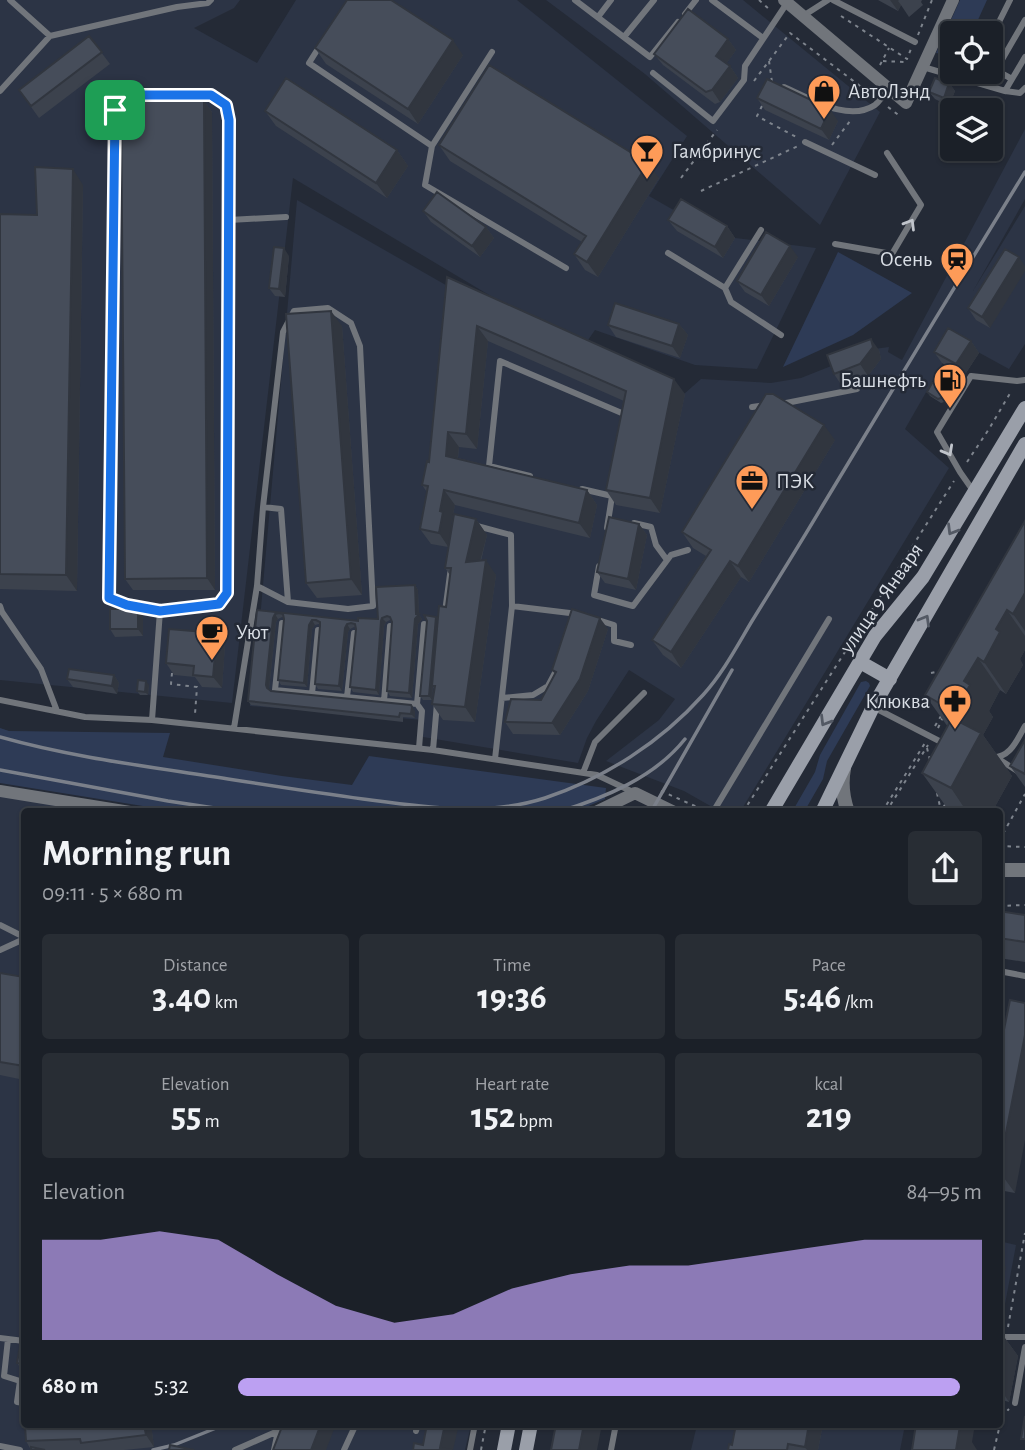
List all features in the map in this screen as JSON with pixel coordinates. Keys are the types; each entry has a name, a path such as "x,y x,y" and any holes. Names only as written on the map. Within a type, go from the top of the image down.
{"main road":[{"name":"улица 9 Января","path":"773,808 875,636 923,577 1025,408"},
{"name":"улица 9 Января","path":"824,808 873,707 1023,451"},
{"path":"859,662 890,679"},
{"path":"504,1450 508,1428"},
{"path":"526,1450 530,1428"}],"street":[{"path":"786,1 906,103 953,0"},
{"path":"845,763 841,780 847,808"},
{"path":"0,791 105,808"},
{"path":"604,808 635,793 666,808"},
{"path":"1003,870 1025,870"}],"lane":[{"path":"10,0 50,36"},
{"path":"168,0 177,7"},
{"path":"0,91 50,36 177,7 208,3 211,0"},
{"path":"575,0 650,57 696,0"},
{"path":"597,17 611,0"},
{"path":"624,37 654,0"},
{"path":"712,0 764,38"},
{"path":"803,16 831,0 915,42"},
{"path":"1000,21 1010,0"},
{"path":"653,73 713,121 744,80 745,66 786,1"},
{"path":"1003,53 1025,20"},
{"path":"323,42 309,63 432,146"},
{"path":"492,52 432,146 425,185 566,268"},
{"path":"1005,91 1025,57"},
{"path":"923,67 1005,91 1020,93 1025,88"},
{"path":"1003,74 1013,79"},
{"path":"784,87 834,108 856,112 876,104 889,88"},
{"path":"128,95 211,95 226,105 229,120 227,593 219,604 160,611 127,605 109,598 115,110 118,101 128,95"},
{"path":"805,142 875,175"},
{"path":"835,244 892,254 921,205 887,153"},
{"path":"229,220 286,217"},
{"path":"725,288 761,230"},
{"path":"668,253 725,288 731,302 781,335"},
{"path":"234,728 257,586 283,332 294,312 328,308 351,323 360,346 373,606 348,609 288,603 257,586"},
{"path":"538,478 489,466 500,360 624,414 622,428"},
{"path":"975,493 937,432 971,376 1025,380"},
{"path":"752,407 858,389"},
{"path":"606,530 614,482"},
{"path":"575,487 612,496"},
{"path":"263,507 281,509 288,603"},
{"path":"609,517 619,520"},
{"path":"630,522 651,527 656,545 667,560"},
{"path":"472,525 511,535 512,606 495,759"},
{"path":"601,556 594,595 633,606 671,555 688,550"},
{"path":"443,626 452,561"},
{"path":"0,606 41,669 57,711"},
{"path":"512,606 582,615"},
{"path":"152,720 160,611"},
{"path":"570,625 573,613"},
{"path":"592,618 614,625 614,641 631,645"},
{"path":"715,808 830,619"},
{"path":"282,623 275,690 417,704"},
{"path":"419,748 422,710 417,704 424,624"},
{"path":"384,701 390,626"},
{"path":"312,694 318,630"},
{"path":"347,697 354,633"},
{"path":"502,698 533,695 548,686 561,659"},
{"path":"433,750 438,691"},
{"path":"583,773 595,742 644,693"},
{"path":"0,700 85,717 234,728 495,759 597,775 635,793"},
{"path":"873,707 953,748"},
{"path":"997,758 1010,752 1025,726"},
{"path":"986,756 997,758 1025,776"},
{"path":"0,925 21,936"},
{"path":"0,950 21,940"},
{"path":"1003,972 1025,976"},
{"path":"1003,1023 1010,1022"},
{"path":"1003,1338 1025,1337"},
{"path":"4,1338 4,1376 21,1382"},
{"path":"1015,1403 1025,1347"},
{"path":"21,1386 17,1402 21,1403"},
{"path":"235,1450 276,1428"},
{"path":"274,1450 276,1428"},
{"path":"344,1450 354,1428"},
{"path":"470,1450 474,1428"},
{"path":"611,1450 615,1428"},
{"path":"0,1446 20,1450"}],"path":[{"path":"882,60 905,62 907,59"},
{"path":"769,61 773,85"},
{"path":"762,106 757,116 805,142"},
{"path":"826,152 856,112"},
{"path":"701,191 805,142"},
{"path":"746,808 989,429 1017,381"},
{"path":"939,678 931,673 943,670"},
{"path":"172,673 171,684 197,687 196,700"},
{"path":"887,808 931,738 944,715 943,712"},
{"path":"887,808 931,738"},
{"path":"927,747 930,760"},
{"path":"936,785 940,808"},
{"path":"1003,834 1025,794"},
{"path":"943,808 948,800"},
{"path":"1003,846 1025,847"},
{"path":"1003,906 1025,905"},
{"path":"1003,1338 1025,1234"},
{"path":"1003,1415 1015,1403"},
{"path":"481,1450 485,1428"},
{"path":"994,1450 999,1428"}],"shaded area":[{"path":"0,0 240,0 234,8 194,28 257,63 296,0 517,0 687,136 649,196 719,236 816,248 757,369 695,365 595,330 586,343 526,317 293,178 232,703 0,680"},
{"path":"546,0 743,0 880,112 820,225 645,74"},
{"path":"960,0 987,0 977,21 950,21"},
{"path":"1025,129 1025,199 973,291 1025,206 1025,344 1009,369 956,340 905,429 949,468 742,808 714,808 684,791 606,761 659,720 675,699 629,670 596,721 578,763 423,737 423,720 250,706 297,200 458,292 684,394 701,379 771,383 801,378 874,349 889,347 888,352 902,360"},
{"path":"838,252 912,293 853,335 783,367"},
{"path":"866,681 870,686 827,761 823,779 806,808 794,808 815,772 820,755 861,682"},
{"path":"0,728 9,731 170,733 163,757 352,785 369,756 606,788 605,799 584,808 155,808 0,783"},
{"path":"0,792 77,808 21,808 21,1428 470,1428 465,1450 0,1450"},
{"path":"1003,1242 1016,1245 1003,1315"},
{"path":"696,1428 904,1428 900,1450 691,1450"}],"building":[{"path":"347,0 391,0 453,40 408,109 315,48"},
{"path":"688,9 728,39 716,56 730,66 712,90 706,92 654,54"},
{"path":"89,36 102,52 31,106 19,90"},
{"path":"489,65 648,163 587,262 574,254 586,236 439,145"},
{"path":"286,78 397,150 376,183 265,111"},
{"path":"935,78 940,80 940,84 949,84 944,98 929,92"},
{"path":"767,79 830,109 821,129 757,98"},
{"path":"121,101 204,101 207,578 125,579"},
{"path":"35,167 73,169 66,575 0,574 0,214 37,215"},
{"path":"437,192 486,227 472,246 423,211"},
{"path":"681,199 727,226 715,247 668,220"},
{"path":"766,232 790,246 761,295 737,281"},
{"path":"274,247 284,248 279,289 269,288"},
{"path":"1005,249 1019,257 982,317 968,308"},
{"path":"447,277 674,379 650,498 606,490 626,391 477,326 466,434 448,432 446,456 587,490 579,523 444,490 439,533 420,529 428,486 422,485 427,461 429,462"},
{"path":"615,303 679,324 672,346 608,325"},
{"path":"331,311 351,579 306,583 286,314"},
{"path":"948,328 971,341 956,364 934,352"},
{"path":"871,339 873,347 860,364 834,374 827,355"},
{"path":"958,378 947,396 938,399 927,392 932,383"},
{"path":"766,394 773,394 824,425 738,566 730,561 671,652 652,640 711,550 682,532"},
{"path":"454,514 476,519 466,562 486,560 465,707 432,704 439,606 446,607 451,568 445,568"},
{"path":"609,517 639,524 628,579 597,572"},
{"path":"1025,521 1025,593 1013,614 1007,610 996,629 1000,632 984,662 978,658 964,681 970,685 955,712 925,695"},
{"path":"415,585 416,614 419,614 415,619 409,693 387,691 392,622 387,616 381,621 376,690 350,687 356,629 355,624 351,623 345,628 339,686 315,684 320,626 320,622 316,620 312,620 309,625 304,683 278,680 284,619 283,614 279,613 273,618 266,685 271,691 411,705 411,714 400,713 399,717 248,701 257,610 358,621 358,618 378,619 376,587"},
{"path":"110,609 138,609 138,629 110,629"},
{"path":"572,609 600,618 580,679 552,723 505,722 511,699 541,700 556,672 552,670"},
{"path":"424,615 436,617 429,696 420,696 427,621"},
{"path":"169,629 217,633 213,677 193,675 194,666 166,663"},
{"path":"69,669 114,675 112,686 67,679"},
{"path":"138,680 146,681 145,692 137,691"},
{"path":"952,718 981,733 951,788 922,773"},
{"path":"1025,740 1025,774 1010,766"},
{"path":"1003,912 1025,915 1025,942 1003,939"},
{"path":"0,973 21,976 21,1066 0,1062"},
{"path":"1010,1000 1025,1003 1025,1035 1003,1148 1003,1034"},
{"path":"21,1341 21,1364 17,1363"},
{"path":"1025,1416 1025,1439 1021,1439"},
{"path":"25,1428 145,1428 146,1435 81,1443 80,1439 26,1441"},
{"path":"281,1428 319,1428 311,1450 273,1450"},
{"path":"426,1428 444,1428 440,1448 452,1450 413,1450 414,1443 423,1445"},
{"path":"555,1428 583,1428 579,1450 551,1450"},
{"path":"735,1428 808,1428 805,1447 788,1444 787,1450 728,1450 729,1444 732,1445"},
{"path":"915,1428 960,1428 956,1450 912,1450"},
{"path":"170,1445 194,1450 169,1450"}],"railway":[{"path":"488,808 545,798 610,769 631,757 669,728 703,695 717,678 806,534 1025,172"},
{"path":"653,808 732,670"},
{"path":"0,737 56,751 142,766 346,797 442,808"},
{"path":"570,808 610,793 643,776 673,753 685,739"},
{"path":"0,770 214,808"},
{"path":"153,1450 174,1445 216,1428"}],"place":[{"name":"АвтоЛэнд","path":"824,121"},
{"name":"Гамбринус","path":"647,181"},
{"name":"Осень","path":"957,289"},
{"name":"Башнефть","path":"950,410"},
{"name":"ПЭК","path":"752,511"},
{"name":"Уют","path":"212,662"},
{"name":"Клюква","path":"955,731"}],"route":[{"path":"128,95 211,95 226,105 229,120 227,593 219,604 160,611 127,605 109,598 115,110 118,101 128,95"}]}
